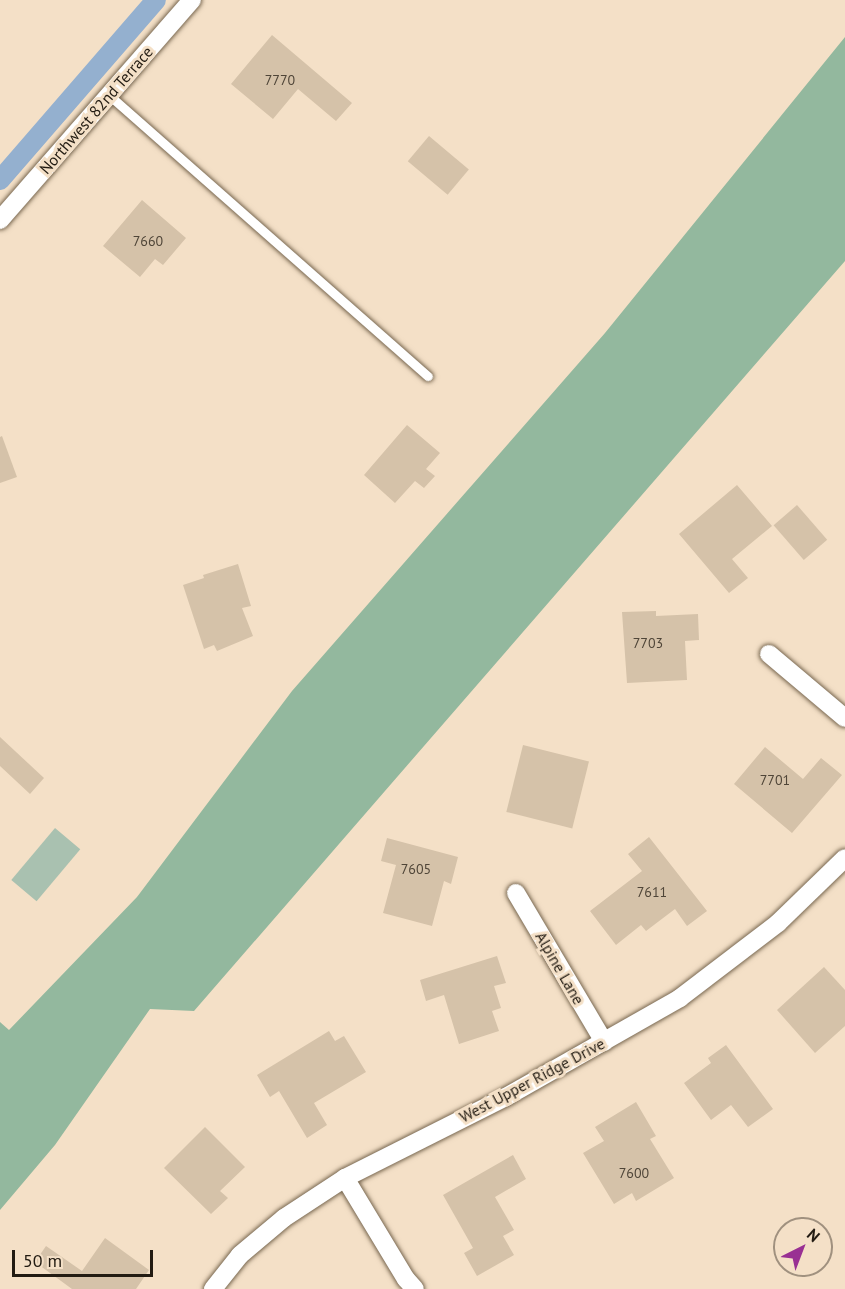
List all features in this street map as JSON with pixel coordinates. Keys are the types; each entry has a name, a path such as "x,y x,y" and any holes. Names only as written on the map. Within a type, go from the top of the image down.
{"street":[{"name":"Northwest 82nd Terrace","path":"0,220 192,0"},
{"path":"769,654 845,718"},
{"name":"West Upper Ridge Drive","path":"213,1289 240,1255 284,1218 345,1178 506,1097 689,992 778,923 845,858"},
{"name":"Alpine Lane","path":"516,893 604,1042"},
{"path":"345,1178 405,1279 415,1289"}],"lane":[{"path":"109,95 428,376"}],"green space":[{"path":"845,37 845,261 194,1011 150,1009 55,1145 0,1210 0,1022 9,1030 137,897 292,691 605,333"},
{"path":"55,828 80,849 37,901 11,880"}],"building":[{"path":"272,35 352,103 336,121 298,89 273,119 231,84"},
{"path":"429,136 469,169 448,195 408,161"},
{"path":"142,200 186,238 163,265 155,259 140,277 103,246"},
{"path":"407,425 440,453 426,469 435,476 424,488 415,481 395,503 364,475"},
{"path":"2,436 17,477 0,483 0,437"},
{"path":"737,485 772,526 732,559 748,578 729,593 679,534"},
{"path":"797,505 827,540 804,560 774,525"},
{"path":"238,564 251,606 242,608 253,636 217,651 214,645 204,649 183,585 204,578 203,575"},
{"path":"656,611 656,616 698,614 699,640 685,641 687,680 627,683 622,612"},
{"path":"0,737 44,778 30,794 0,766"},
{"path":"523,745 589,761 572,828 506,812"},
{"path":"765,747 803,779 821,758 842,775 792,833 734,784"},
{"path":"649,837 707,911 687,926 675,909 646,931 641,925 616,945 590,911 642,871 628,854"},
{"path":"387,838 458,857 451,884 444,881 432,926 383,913 396,865 381,861"},
{"path":"497,956 506,983 494,986 501,1008 492,1011 499,1031 459,1044 444,995 426,1001 420,980"},
{"path":"824,967 845,990 845,1026 815,1053 777,1010"},
{"path":"329,1031 335,1041 344,1036 366,1072 314,1103 327,1125 307,1138 279,1091 270,1097 257,1075"},
{"path":"726,1045 773,1109 748,1127 731,1105 711,1120 684,1083 711,1063 708,1058"},
{"path":"636,1102 656,1136 650,1139 674,1178 636,1201 632,1193 614,1204 583,1153 604,1141 595,1127"},
{"path":"205,1127 245,1167 220,1191 228,1198 211,1214 164,1168"},
{"path":"513,1155 526,1179 495,1197 514,1230 503,1236 514,1255 477,1276 464,1253 473,1248 443,1195"},
{"path":"105,1238 149,1270 136,1289 72,1289 35,1262 46,1246 82,1271"}],"waterway":[{"path":"0,180 156,0"}]}
